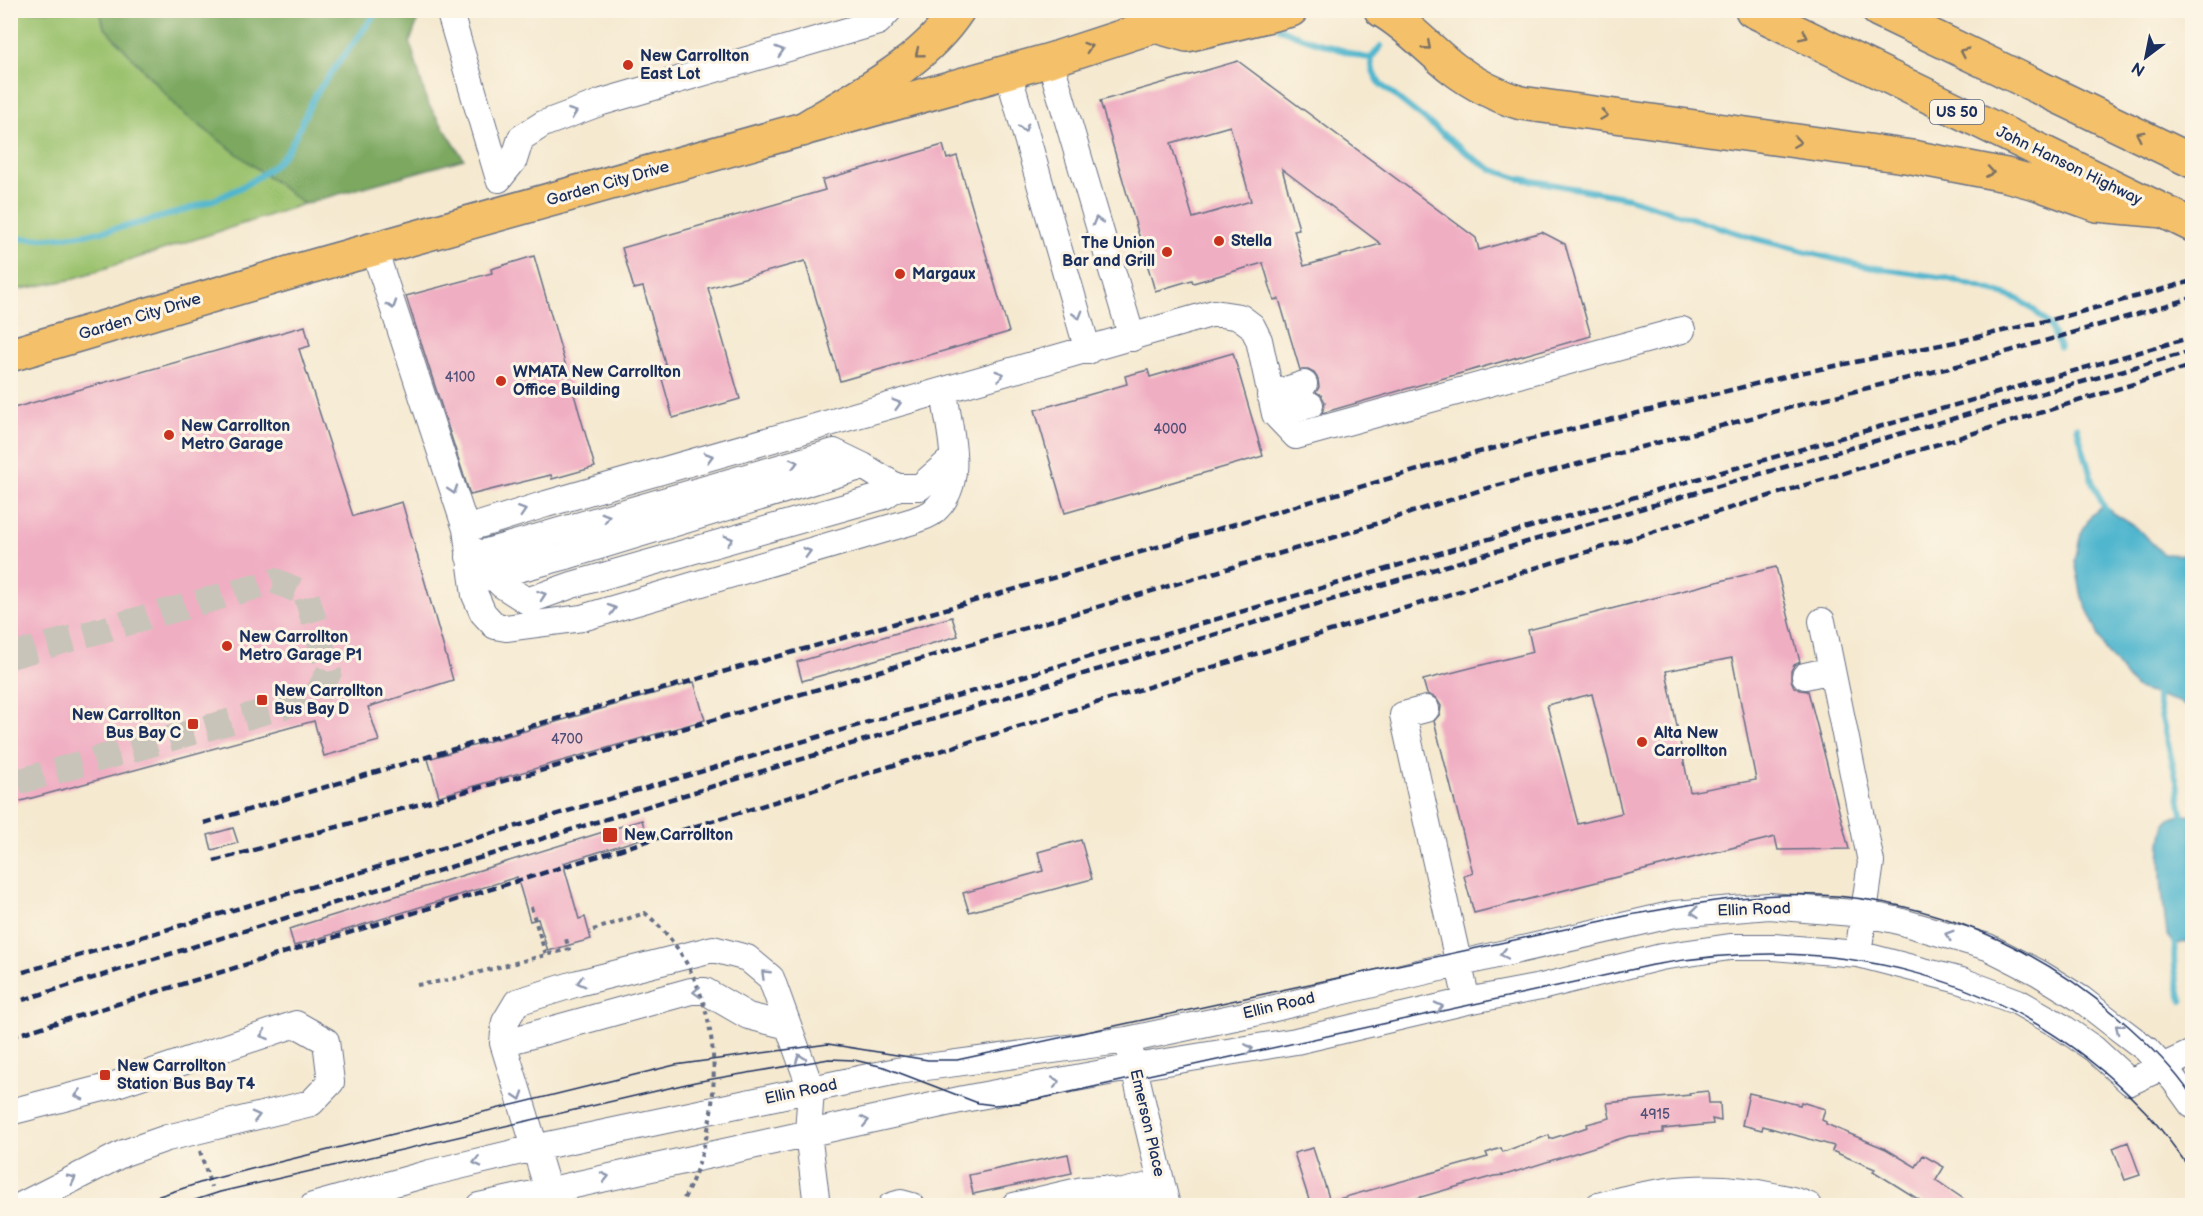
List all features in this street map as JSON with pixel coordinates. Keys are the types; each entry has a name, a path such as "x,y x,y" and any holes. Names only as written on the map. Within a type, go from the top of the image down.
{"main road":[{"path":"802,130 920,53 947,27 958,10"},
{"name":"Garden City Drive","path":"10,355 374,249 1050,60 1204,10"},
{"path":"1155,26 1187,35 1292,10"},
{"path":"1381,10 1397,20 1454,69 1485,88 1521,103 1912,157 2006,175 2097,205 2178,218"},
{"name":"John Hanson Highway","path":"1752,10 2067,166 2178,218"},
{"path":"1878,10 2193,161"},
{"path":"10,333 57,341"}],"street":[{"path":"449,10 499,179 504,213"},
{"path":"499,179 514,160 521,138 543,124 602,102 878,22 889,10"},
{"path":"1050,60 1132,338"},
{"path":"1008,72 1088,351"},
{"path":"374,249 466,529 478,571 475,595 483,613 495,626 506,628 582,618 902,524 934,512 952,486 953,458 944,391"},
{"path":"466,529 546,504 1088,351 1214,313 1240,317 1252,326 1259,340 1273,404 1296,436 1682,330"},
{"path":"1273,404 1307,395"},
{"path":"478,571 834,452 863,466 897,487 920,487 953,458"},
{"path":"478,571 526,601 583,582 884,496 897,487"},
{"path":"1822,621 1871,862 1858,954"},
{"path":"1805,676 1832,670"},
{"path":"1426,709 1403,715 1467,1001"},
{"name":"Ellin Road","path":"313,1206 430,1173 534,1148 897,1071 1126,1040 1254,1013 1675,914 1769,906 1865,914 1895,920 1988,947 2039,973 2081,999 2146,1049 2193,1105"},
{"path":"479,1206 964,1099 1135,1067 1296,1041 1467,1001 1541,987 1661,957 1730,947 1773,947 1858,954 1962,981 2018,1002 2094,1049 2130,1082 2193,1053"},
{"path":"548,1190 503,1043 505,1022 517,1002 578,983 713,949 747,958 771,978 811,1089 808,1133 817,1206"},
{"path":"503,1043 691,991 705,991 748,1016 788,1026"},
{"path":"10,1112 111,1086 296,1024 326,1041 332,1082 311,1103 167,1138 124,1153 20,1206"},
{"name":"Emerson Place","path":"1126,1040 1135,1067 1164,1194"},
{"path":"1598,1206 1658,1191 1694,1187 1755,1192 1809,1206"},
{"path":"1014,1206 1083,1190 1103,1189 1119,1193 1164,1194"},
{"path":"891,1206 901,1203 912,1206"}],"path":[{"path":"531,907 546,955"},
{"path":"592,930 645,913 664,928 687,964 701,995 714,1066 714,1095 705,1145 693,1182 680,1206"},
{"path":"566,939 571,957"},
{"path":"417,985 449,980 569,949"},
{"path":"194,1131 211,1187"}],"green space":[{"path":"11,11 100,11 104,27 183,113 304,204 69,280 11,291"},
{"path":"100,11 421,11 410,42 427,102 464,159 304,204 183,113 104,27"}],"water":[{"path":"2104,507 2136,527 2163,554 2189,555 2192,558 2192,711 2179,702 2135,688 2105,650 2082,597 2075,561 2081,533 2091,516"},
{"path":"2192,814 2192,940 2175,945 2167,934 2161,876 2161,844 2163,831 2169,820"}],"building":[{"name":"Stella","path":"1238,61 1476,238 1479,250 1542,232 1565,244 1591,336 1322,413 1325,402 1316,392 1319,387 1318,379 1308,370 1300,370 1279,299 1274,300 1263,263 1155,291 1100,101","holes":["1230,126 1251,201 1193,218 1171,143","1282,169 1381,244 1304,266 1294,230 1299,229"]},
{"name":"Margaux","path":"943,145 947,159 957,156 1009,332 840,381 805,261 708,288 740,399 673,418 662,379 669,377 643,287 634,289 622,248 825,190 822,180"},
{"name":"WMATA New Carrollton Office Building","path":"534,256 595,467 552,479 551,475 470,495 406,296 492,273 491,269"},
{"path":"305,326 310,346 299,349 353,516 402,502 453,680 368,707 379,741 324,756 314,721 10,804 10,409"},
{"path":"1233,353 1263,456 1065,513 1035,410 1127,384 1125,376 1148,370 1150,377"},
{"name":"Alta New Carrollton","path":"1776,567 1800,662 1794,665 1791,671 1791,680 1794,687 1808,691 1849,849 1778,850 1775,837 1474,913 1464,876 1473,873 1434,721 1440,714 1441,706 1436,698 1427,694 1423,680 1533,652 1528,630","holes":["1732,658 1756,780 1690,792 1666,671","1592,694 1622,813 1578,824 1547,705"]},
{"path":"952,617 958,636 802,681 797,662"},
{"path":"694,682 705,720 439,796 428,759"},
{"path":"642,820 647,837 563,863 579,919 585,917 591,939 548,951 538,919 530,921 517,877 294,946 289,929"},
{"path":"233,828 238,843 212,850 208,835"},
{"path":"1081,840 1092,879 969,912 963,893 1043,871 1038,852"},
{"path":"1708,1091 1709,1103 1720,1103 1721,1121 1712,1119 1713,1124 1663,1129 1663,1133 1629,1136 1505,1175 1494,1176 1407,1201 1408,1206 1311,1206 1294,1153 1313,1148 1331,1204 1331,1201 1488,1157 1486,1153 1501,1148 1503,1152 1549,1135 1550,1139 1588,1127 1587,1124 1610,1118 1607,1103 1690,1095 1689,1093"},
{"path":"1749,1093 1800,1105 1801,1102 1825,1109 1822,1120 1826,1124 1886,1149 1916,1167 1923,1155 1944,1167 1936,1180 1974,1206 1929,1206 1873,1171 1875,1169 1832,1151 1834,1146 1763,1126 1762,1130 1742,1125"},
{"path":"2128,1142 2140,1175 2125,1180 2113,1148"},
{"path":"1068,1154 1072,1173 973,1194 969,1175"}],"waterway":[{"path":"10,238 72,236 132,225 199,205 251,182 274,165 288,149 312,100 378,10"},
{"path":"1279,28 1362,57 1371,58 1381,46"},
{"path":"1371,58 1373,71 1380,84 1472,157 1491,169 1517,178 1629,198 1753,238 1862,266 1946,278 1994,291 2020,300 2035,311 2050,326 2060,347"},
{"path":"2077,427 2093,484 2107,513"},
{"path":"2155,689 2177,782 2183,820"},
{"path":"2176,939 2174,962 2182,1000"}],"tunnel":[{"path":"10,656 275,581 306,594 329,672 316,697 10,784"}],"tram line":[{"path":"128,1206 209,1180 259,1167 675,1065 828,1044 928,1060 957,1060 1635,914 1725,900 1779,895 1826,895 1917,910 2003,941 2082,988 2118,1017 2158,1054 2192,1096"},
{"path":"177,1206 220,1192 695,1082 829,1059 854,1060 884,1067 978,1103 994,1105 1020,1103 1653,965 1722,956 1789,954 1855,960 1919,974 1980,995 2039,1025 2094,1064 2145,1111 2192,1172"}],"railway":[{"path":"204,823 528,727 995,595 1475,453 1800,373 1960,341 2066,316 2192,281"},
{"path":"214,861 543,770 1332,538 1484,489 1807,403 1965,364 2192,298"},
{"path":"10,976 1440,553 2192,337"},
{"path":"10,1004 1099,669 1645,508 2192,351"},
{"path":"10,1037 2192,366"}],"place":[{"name":"New Carrollton East Lot","path":"628,65"},
{"name":"Stella","path":"1219,241"},
{"name":"The Union Bar and Grill","path":"1167,252"},
{"name":"Margaux","path":"900,274"},
{"name":"WMATA New Carrollton Office Building","path":"501,381"},
{"name":"New Carrollton Metro Garage","path":"169,435"},
{"name":"New Carrollton Metro Garage P1","path":"227,646"},
{"name":"New Carrollton Bus Bay D","path":"262,700"},
{"name":"New Carrollton Bus Bay C","path":"193,724"},
{"name":"Alta New Carrollton","path":"1642,742"},
{"name":"New Carrollton","path":"610,835"},
{"name":"New Carrollton Station Bus Bay T4","path":"105,1075"}]}
